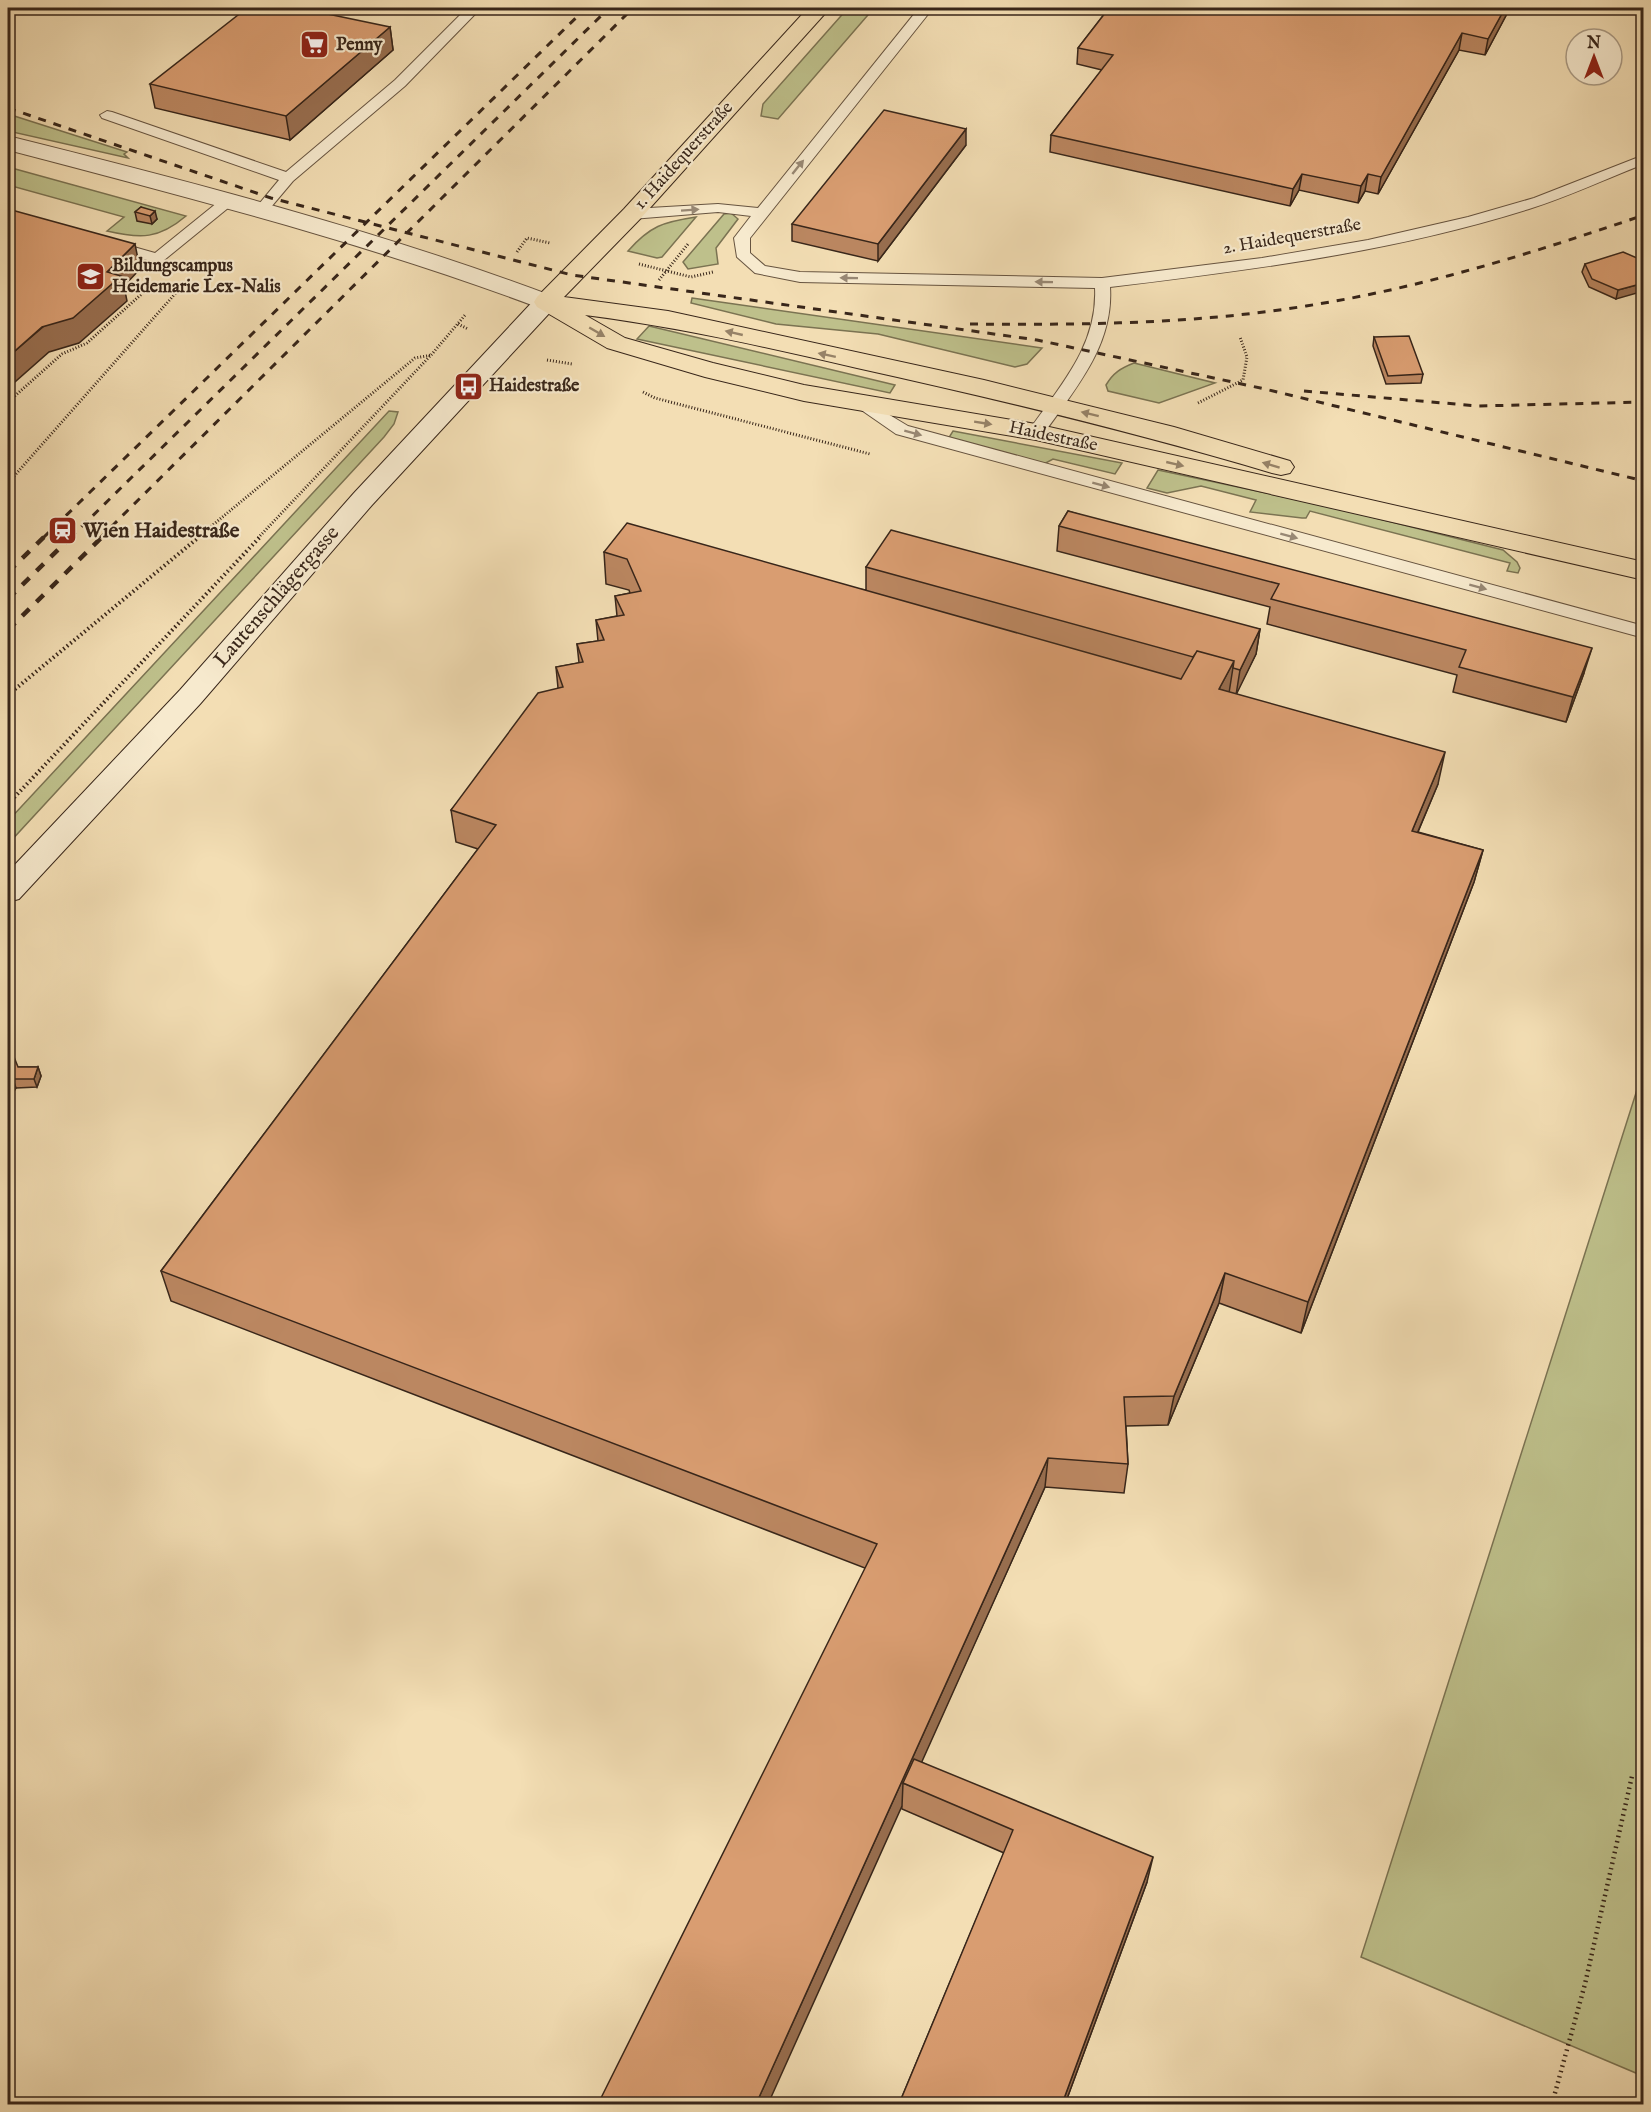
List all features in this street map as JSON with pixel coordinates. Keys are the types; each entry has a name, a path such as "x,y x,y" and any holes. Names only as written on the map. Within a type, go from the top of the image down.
{"main road":[{"name":"1. Haidequerstraße","path":"546,302 632,214 819,8"},
{"name":"Haidestraße","path":"8,143 336,230 461,270 546,302 616,343 716,372 863,404 1036,432 1644,571"},
{"name":"Haidestraße","path":"546,302 668,318 1054,405 1165,433 1569,553"},
{"name":"Lautenschlägergasse","path":"8,891 190,697 363,499 546,302"}],"lane":[{"path":"261,210 288,178 400,83 474,8"},
{"name":"2. Haidequerstraße","path":"926,8 742,238 742,254 760,270 800,277 1102,283 1245,267 1417,234 1525,206 1644,159"},
{"path":"107,115 288,178"},
{"path":"88,240 158,258 228,201"},
{"path":"632,214 718,208 762,213"},
{"path":"1036,432 1091,350 1103,308 1102,283"},
{"path":"863,404 902,430 1644,632"}],"path":[{"path":"514,255 527,238 556,245"},
{"path":"633,263 665,271"},
{"path":"8,483 188,279"},
{"path":"8,402 62,354 87,343 146,290"},
{"path":"8,804 458,324"},
{"path":"1189,407 1243,380 1247,357 1240,337"},
{"path":"8,695 415,358 432,354"},
{"path":"538,358 574,365"},
{"path":"1552,2104 1585,1984 1632,1776"}],"green space":[{"path":"848,8 874,8 778,119 761,116 763,104"},
{"path":"8,114 127,152 124,154 128,158 8,131"},
{"path":"8,167 186,216 167,229 149,235 140,236 107,231 124,217 8,185"},
{"path":"731,213 738,219 716,248 718,264 688,269 683,262 724,214"},
{"path":"696,217 662,257 657,258 628,251 643,236 666,223"},
{"path":"692,298 1042,348 1027,364 1015,367 878,334 776,324 691,303"},
{"path":"649,326 895,385 890,393 637,339"},
{"path":"1134,363 1215,383 1159,403 1108,391 1106,385 1112,377 1121,369"},
{"path":"389,411 398,412 394,424 384,437 8,844 8,821"},
{"path":"953,431 1122,463 1115,474 1053,459 1044,464 948,439"},
{"path":"1158,470 1336,508 1503,550 1517,562 1520,568 1518,573 1507,571 1510,563 1310,511 1306,518 1250,512 1256,500 1201,486 1167,493 1147,488"},
{"path":"1643,1071 1643,2076 1361,1957"}],"building":[{"path":"247,8 299,8 390,27 286,116 150,84"},
{"path":"1109,8 1505,8 1488,39 1462,33 1381,177 1368,174 1361,186 1302,174 1293,189 1051,135 1113,55 1078,48"},
{"path":"884,110 966,129 878,244 792,224"},
{"path":"141,207 155,211 150,216 135,212"},
{"name":"Bildungscampus Heidemarie Lex-Nalis","path":"8,209 135,244 107,272 121,276 73,318 42,327 8,357"},
{"path":"1623,252 1644,261 1644,283 1618,290 1592,279 1585,264"},
{"path":"1409,336 1423,374 1388,376 1374,337"},
{"path":"1068,511 1592,648 1573,697 1459,667 1466,650 1271,599 1279,584 1059,526"},
{"path":"627,523 1181,679 1197,651 1234,661 1219,689 1445,752 1412,831 1483,850 1308,1302 1225,1273 1174,1396 1124,1397 1128,1464 1048,1458 756,2104 598,2104 877,1544 161,1271 496,825 451,810 538,693 563,687 556,667 583,662 577,644 604,640 596,620 624,615 615,596 641,591 627,559 604,552"},
{"path":"891,530 1260,629 1240,670 1233,668 1234,661 1197,651 1193,657 866,567"},
{"path":"8,1056 14,1057 18,1067 38,1067 34,1079 13,1079 8,1087"},
{"path":"914,1759 1153,1857 1062,2104 899,2104 1013,1830 903,1783"}],"railway":[{"path":"366,222 586,8"},
{"path":"386,227 609,8"},
{"path":"407,233 633,8"},
{"path":"8,108 271,198 366,222"},
{"path":"970,324 1180,320 1306,306 1392,290 1477,268 1644,215"},
{"path":"43,538 366,222"},
{"path":"366,222 386,227"},
{"path":"70,538 386,227"},
{"path":"386,227 407,233"},
{"path":"100,538 407,233"},
{"path":"407,233 572,275 1037,340 1265,389 1644,481"},
{"path":"1304,391 1478,406 1644,402"},
{"path":"8,572 44,537"},
{"path":"8,599 71,537"},
{"path":"8,630 102,537"}],"place":[{"name":"Penny","path":"315,45"},
{"name":"Bildungscampus Heidemarie Lex-Nalis","path":"91,276"},
{"name":"Haidestraße","path":"468,386"},
{"name":"Wien Haidestraße","path":"62,531"}]}
